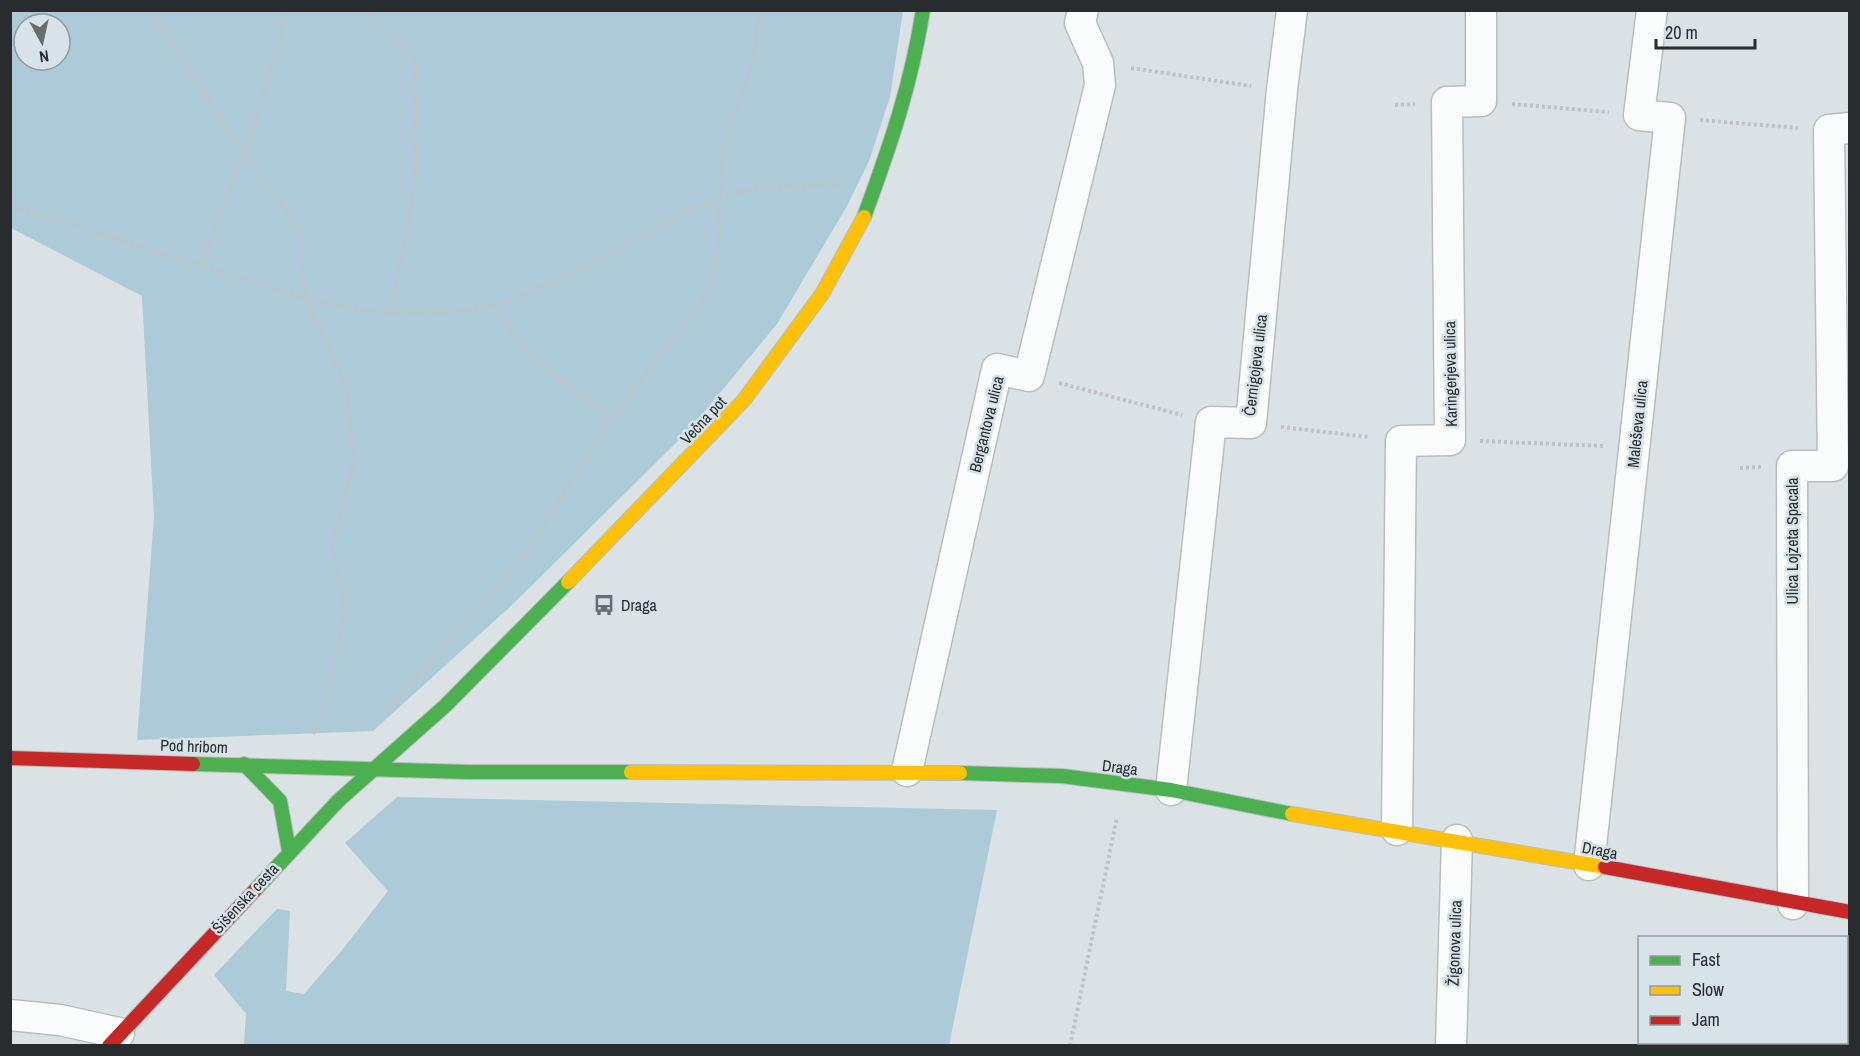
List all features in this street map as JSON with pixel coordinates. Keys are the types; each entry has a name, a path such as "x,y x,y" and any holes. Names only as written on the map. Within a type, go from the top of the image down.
{"street":[{"name":"Večna pot","path":"376,767 446,706 692,456 744,400 822,294 862,222 879,181 899,122 916,55 923,10"},
{"name":"Bergantova ulica","path":"907,771 997,369 1029,376 1100,85 1098,63 1080,23 1083,10"},
{"name":"Černigojeva ulica","path":"1211,422 1251,423 1282,90 1292,10"},
{"path":"1481,10 1481,101"},
{"path":"1652,10 1639,115 1670,118"},
{"name":"Karingerjeva ulica","path":"1401,441 1450,440 1447,102 1481,101"},
{"name":"Maleševa ulica","path":"1588,865 1670,118"},
{"name":"Ulica Lojzeta Spacala","path":"1793,904 1792,466 1833,466 1839,129"},
{"path":"1171,790 1211,422"},
{"path":"1397,830 1401,441"},
{"name":"Pod hribom","path":"10,758 376,767"},
{"path":"244,764 280,801 289,851"},
{"name":"Draga","path":"376,767 468,772 907,771 1062,776 1171,790 1299,815 1457,840 1793,904 1850,912"},
{"name":"Šišenska cesta","path":"10,1015 60,1020 114,1039 289,851 338,801 376,767"},
{"name":"Žigonova ulica","path":"1450,1046 1457,840"}],"path":[{"path":"151,10 244,155 301,231 306,299 346,386 354,462 332,545 345,610 329,691 302,765"},
{"path":"200,265 244,155 281,38 283,10"},
{"path":"364,10 415,57 415,184 391,313"},
{"path":"387,717 389,706 520,562 613,416 704,300 718,256 722,152 754,58 758,10"},
{"path":"1098,63 1282,90"},
{"path":"1481,101 1639,115"},
{"path":"1670,118 1839,129"},
{"path":"10,205 306,299 336,306 391,313 492,305 580,269 721,197 744,192 879,181"},
{"path":"492,305 521,345 572,391 613,416"},
{"path":"1029,376 1211,422"},
{"path":"1251,423 1401,441"},
{"path":"1450,440 1635,447"},
{"path":"1070,1046 1124,784"}],"shaded area":[{"path":"10,11 903,11 890,97 869,161 847,206 777,324 689,430 513,604 373,731 137,740 154,517 142,296 11,228"},
{"path":"397,797 997,810 949,1045 244,1045 246,1014 214,975 277,909 290,911 286,991 304,994 388,891 345,843"}],"traffic: fast":[{"path":"864,217 899,115 923,10"},
{"path":"257,888 338,801 445,706 568,582"},
{"path":"193,764 468,772 631,772"},
{"path":"244,764 280,801 289,851"},
{"path":"960,773 1062,776 1171,790 1292,814"}],"traffic: slow":[{"path":"568,582 744,400 822,294 864,217"},
{"path":"631,772 960,773"},
{"path":"1292,814 1605,867"}],"traffic: jam":[{"path":"10,758 193,764"},
{"path":"1605,867 1850,912"},
{"path":"109,1046 257,888"}],"place":[{"name":"Draga","path":"604,605"}]}
